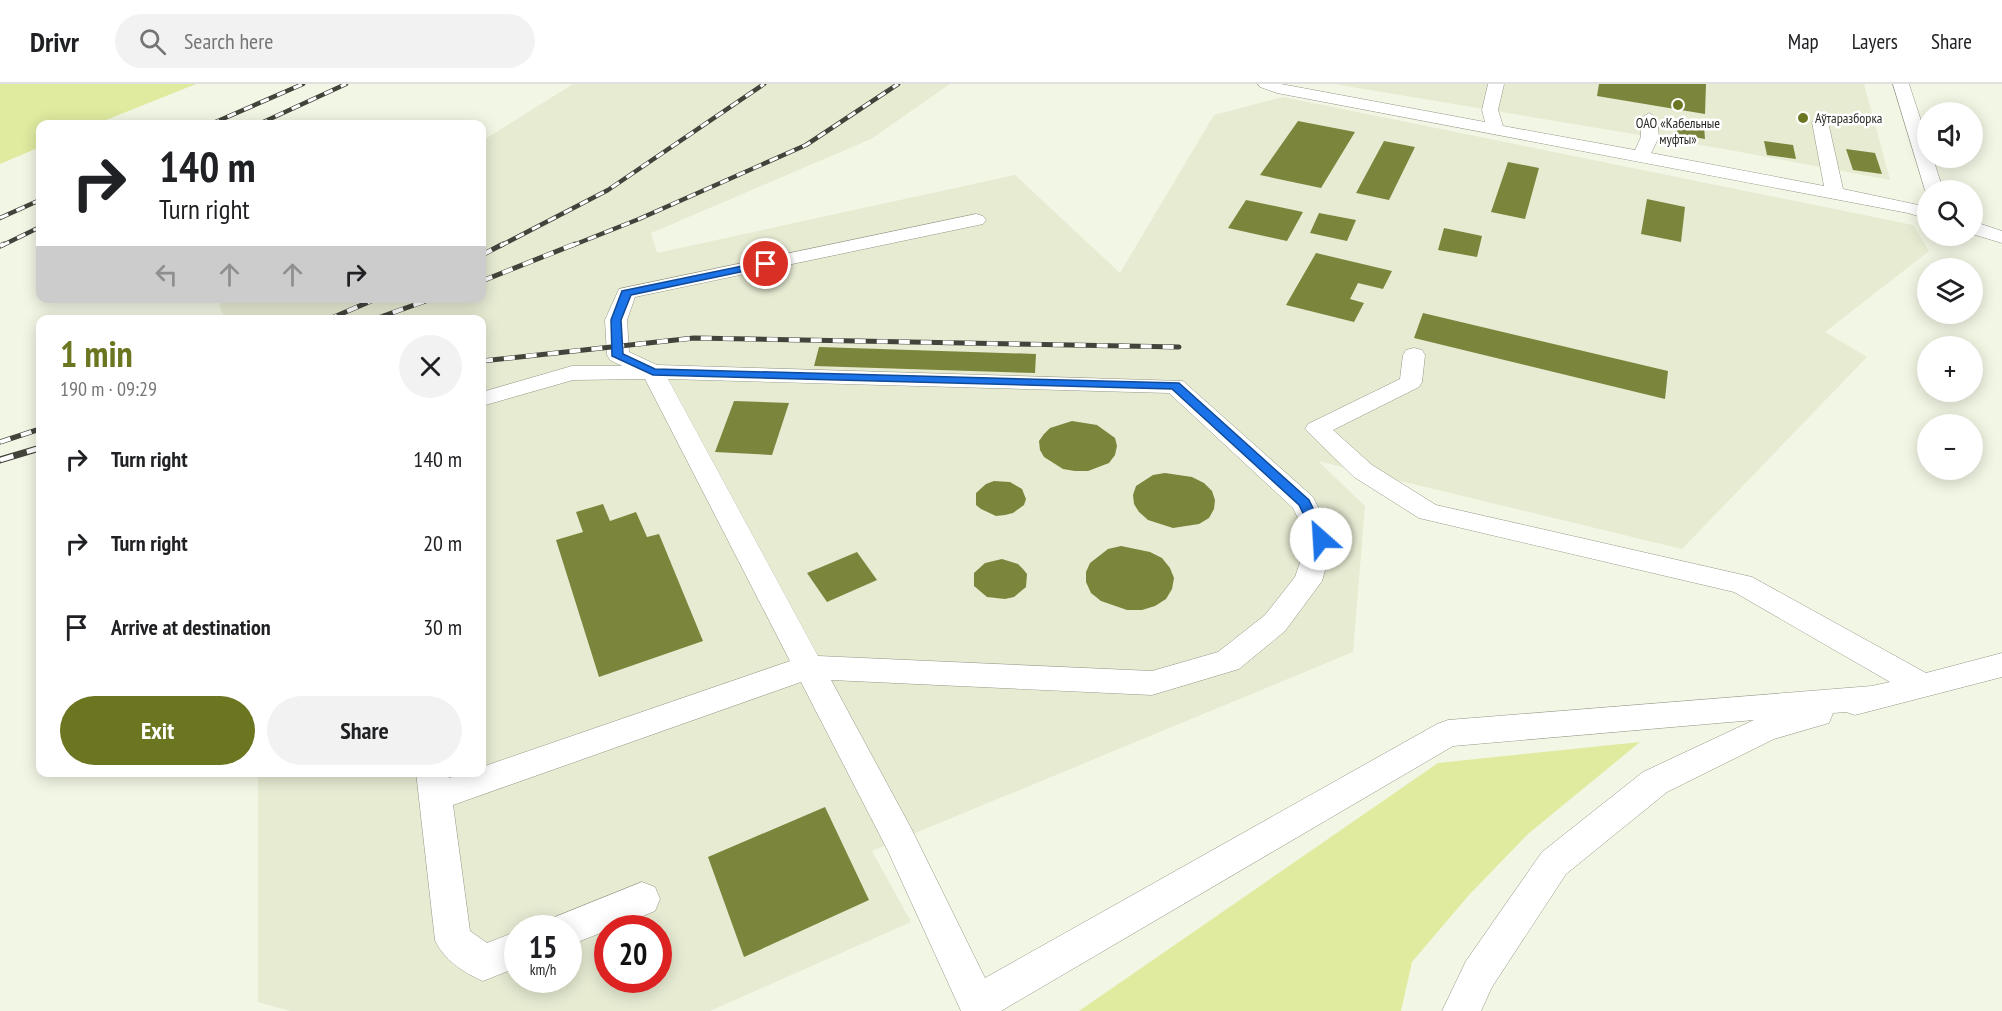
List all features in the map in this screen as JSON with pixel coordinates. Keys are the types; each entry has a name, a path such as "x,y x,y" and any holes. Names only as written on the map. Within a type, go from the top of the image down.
{"lane":[{"path":"1266,84 1277,88 1834,192 1917,211"},
{"path":"1495,128 1490,110 1496,84"},
{"path":"1901,84 1931,180"},
{"path":"1641,155 1650,136 1649,118"},
{"path":"1820,122 1834,192"},
{"path":"976,220 626,293 616,320 618,356 653,372 899,839 979,1007 1448,734 1870,698"},
{"path":"1983,231 2002,237"},
{"path":"1414,355 1411,382 1317,429 1363,471 1428,512 1742,584 1922,685"},
{"path":"486,398 572,374 653,372 1175,386 1304,503 1321,539 1308,581 1275,622 1228,661 1152,683 808,667 486,769"},
{"path":"1461,1011 1479,974 1554,863 1655,782 1766,729 1870,698 2002,665"},
{"path":"459,777 434,785 453,940 483,963 504,955"},
{"path":"582,923 642,899"}],"shaded area":[{"path":"573,84 950,84 871,139 651,233 657,253 1015,175 1120,273 1214,115 1283,97 1913,225 1917,232 1917,246 1926,246 1929,251 1917,258 1917,260 1825,332 1867,357 1682,549 1318,461 1365,506 1353,652 872,851 911,922 710,1011 290,1011 258,1002 258,777 486,777 486,315 223,315 219,305 222,303 486,303 486,138"},
{"path":"1334,84 1864,84 1890,180 1730,150"}],"green space":[{"path":"0,84 196,84 106,120 36,120 36,149 0,164"},
{"path":"1640,742 1528,834 1469,895 1412,962 1401,1011 1079,1011 1438,763"}],"building":[{"name":"ОАО «Кабельные муфты»","path":"1599,84 1706,84 1705,114 1597,96"},
{"path":"1298,121 1355,132 1321,188 1260,175"},
{"path":"1676,122 1704,126 1705,139 1677,134"},
{"path":"1384,141 1415,147 1389,200 1356,193"},
{"path":"1764,141 1793,145 1796,159 1767,155"},
{"path":"1846,149 1875,153 1882,174 1853,170"},
{"path":"1508,162 1539,168 1525,219 1491,212"},
{"path":"1647,199 1685,207 1681,242 1641,234"},
{"path":"1246,200 1303,212 1287,241 1228,228"},
{"path":"1319,213 1356,220 1347,241 1310,233"},
{"path":"1444,228 1482,236 1477,257 1438,250"},
{"path":"1316,253 1392,271 1383,289 1358,283 1350,299 1364,303 1354,322 1286,305"},
{"path":"1423,313 1668,371 1665,399 1414,338"},
{"path":"819,347 1036,354 1035,373 814,366"},
{"path":"734,401 789,403 772,455 715,452"},
{"path":"1072,421 1097,425 1115,438 1117,446 1115,455 1109,463 1088,471 1075,471 1063,469 1044,457 1039,441 1044,434 1050,428"},
{"path":"1165,473 1192,477 1204,483 1212,491 1215,500 1214,509 1209,518 1199,524 1173,528 1148,520 1139,512 1134,504 1133,495 1136,486 1153,475"},
{"path":"994,481 1010,482 1022,489 1026,499 1024,505 1013,513 996,516 976,505 976,493 986,484"},
{"path":"603,504 610,521 636,512 647,537 659,534 703,641 599,677 556,540 583,532 576,512"},
{"path":"1121,546 1150,552 1162,558 1174,578 1172,589 1166,599 1142,610 1127,610 1101,601 1091,593 1086,582 1086,572 1090,563 1108,549"},
{"path":"857,552 877,580 827,602 807,573"},
{"path":"1002,559 1018,564 1023,569 1027,574 1026,587 1014,597 1005,599 987,597 974,586 974,573 985,563"},
{"path":"825,807 869,900 744,957 708,857"}],"railway":[{"path":"220,120 303,84"},
{"path":"268,120 346,84"},
{"path":"500,246 608,190 764,84"},
{"path":"571,246 639,219 806,145 898,84"},
{"path":"0,218 36,202"},
{"path":"1,246 36,229"},
{"path":"0,246 4,244"},
{"path":"486,253 503,244"},
{"path":"486,279 575,244"},
{"path":"339,315 366,303"},
{"path":"386,315 420,303"},
{"path":"486,361 694,338 1179,347"},
{"path":"0,442 36,430"},
{"path":"0,460 36,449"}],"place":[{"name":"ОАО «Кабельные муфты»","path":"1678,105"},
{"name":"Аўтаразборка","path":"1803,118"}],"route":[{"path":"766,264 626,293 616,320 618,356 653,372 1175,386 1304,503 1321,539"}]}
